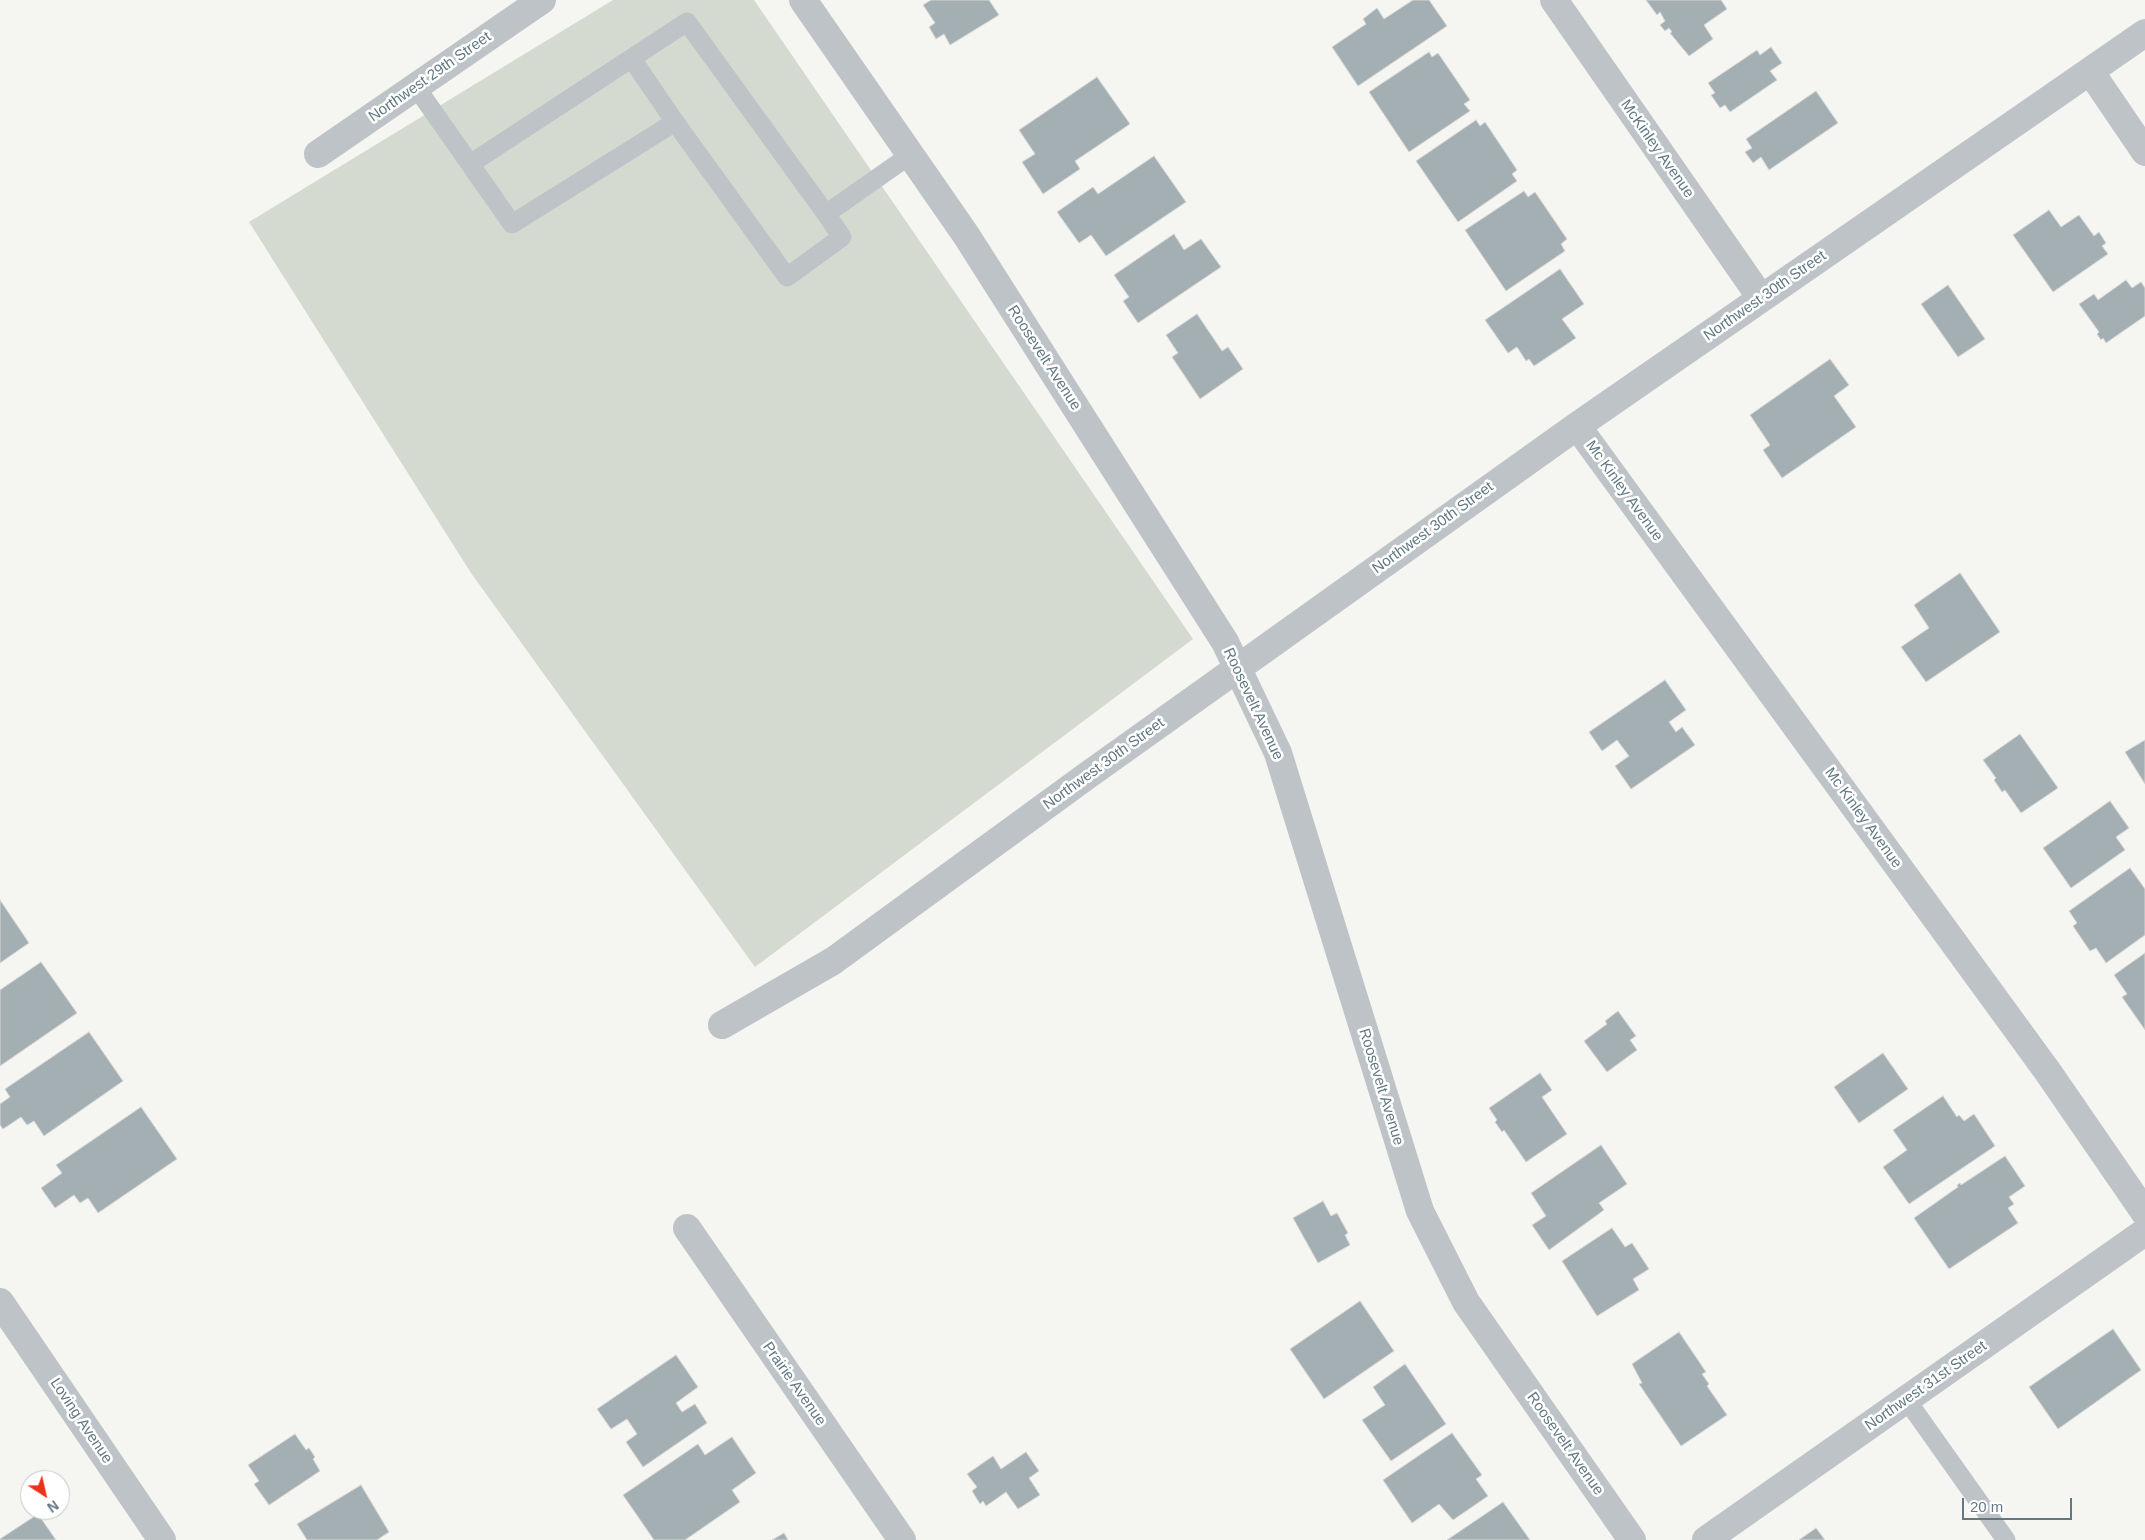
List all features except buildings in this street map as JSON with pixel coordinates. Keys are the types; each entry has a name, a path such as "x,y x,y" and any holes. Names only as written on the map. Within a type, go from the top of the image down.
{"street":[{"name":"Northwest 29th Street","path":"318,154 542,0"},
{"name":"Roosevelt Avenue","path":"803,0 966,236 1225,642 1278,753 1420,1212 1466,1302 1632,1540"},
{"name":"McKinley Avenue","path":"1554,0 1761,298"},
{"name":"Northwest 30th Street","path":"722,1025 834,961 1237,668 1577,426 2145,33"},
{"path":"2090,71 2145,152"},
{"name":"Mc Kinley Avenue","path":"1577,426 2048,1072 2145,1213"},
{"name":"Prairie Avenue","path":"687,1228 902,1540"},
{"name":"Northwest 31st Street","path":"1706,1540 2145,1232"},
{"name":"Loving Avenue","path":"0,1302 162,1540"}],"lane":[{"path":"470,164 687,22 842,237 787,277 632,59"},
{"path":"416,87 512,224 676,122"},
{"path":"826,214 910,155"},
{"path":"1906,1399 2006,1540"}],"shaded area":[{"path":"613,0 754,0 1193,639 755,967 471,573 249,222"}]}
